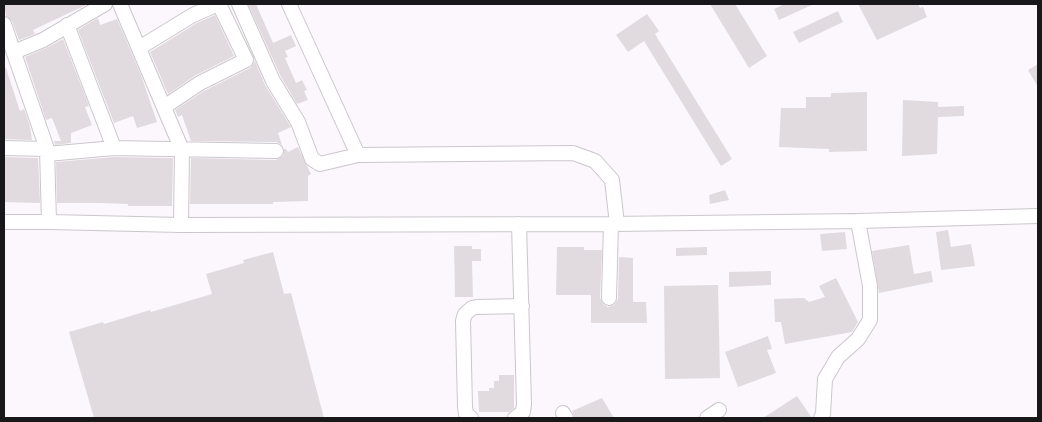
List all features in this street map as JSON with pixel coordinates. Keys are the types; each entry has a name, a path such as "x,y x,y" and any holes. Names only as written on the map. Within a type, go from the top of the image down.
{"street":[{"path":"14,52 43,40 105,4"},
{"path":"120,4 182,150 180,225"},
{"path":"139,48 190,9 218,4 246,60 200,83 164,107"},
{"path":"239,4 273,81 298,122 312,159 320,164 358,155 573,153 595,161 612,180 614,224 610,298"},
{"path":"290,4 358,155"},
{"path":"4,24 47,151 49,222"},
{"path":"67,25 114,148"},
{"path":"4,148 47,151 114,148 276,151"},
{"path":"4,222 180,225 614,224 858,221 1038,216"},
{"path":"821,418 823,414 825,379 838,356 858,339 870,320 870,286 858,221"},
{"path":"514,418 523,412 524,404 519,224"},
{"path":"471,418 466,414 465,407 463,321 465,314 472,308 477,307 522,306"},
{"path":"707,418 719,410"}],"building":[{"path":"4,4 88,4 33,30 35,34 19,40 12,21 6,16"},
{"path":"248,4 256,4 273,43 291,35 296,46 285,51 288,57 285,58 296,83 302,80 307,90 304,91 308,100 297,104 281,77"},
{"path":"710,4 735,4 767,56 749,68"},
{"path":"785,4 814,4 779,20 774,9"},
{"path":"858,4 918,4 920,8 923,7 927,17 877,40"},
{"path":"838,11 843,22 799,43 793,32"},
{"path":"647,14 659,31 655,34 732,159 721,166 644,41 628,52 616,35"},
{"path":"215,15 234,56 196,75 168,94 150,52 197,23"},
{"path":"98,18 100,25 117,19 141,75 157,122 137,128 133,116 114,123 78,30"},
{"path":"63,39 89,106 85,107 92,125 71,133 71,143 55,145 54,141 61,141 52,118 46,120 25,57"},
{"path":"255,61 265,85 291,127 278,133 282,145 276,142 191,141 182,115 178,117 175,110 204,91 250,68"},
{"path":"1038,64 1038,87 1028,70"},
{"path":"4,68 6,68 20,111 24,109 30,126 32,140 4,139"},
{"path":"867,92 867,151 829,152 829,149 779,147 781,108 806,108 806,97 831,97 831,93"},
{"path":"903,100 938,102 938,107 964,106 964,116 938,117 937,154 902,156"},
{"path":"298,147 311,174 308,176 308,201 273,202 273,204 190,204 191,158 276,160 283,156 284,149 288,152"},
{"path":"4,157 38,158 40,203 4,202"},
{"path":"114,157 173,158 172,206 57,203 56,162"},
{"path":"725,190 729,200 710,204 709,195"},
{"path":"948,230 951,247 971,244 975,266 941,270 936,232"},
{"path":"845,232 847,249 822,251 820,234"},
{"path":"909,245 914,274 931,271 933,282 879,293 872,251"},
{"path":"454,246 472,246 472,249 481,249 481,261 472,261 473,297 455,297"},
{"path":"557,247 584,247 584,250 602,250 600,298 604,305 608,307 614,305 618,299 619,257 633,258 633,302 646,302 647,323 591,323 591,295 556,295"},
{"path":"707,247 707,255 676,256 676,248"},
{"path":"273,252 284,294 291,293 324,418 94,418 69,332 150,310 151,312 212,294 206,274 244,263 243,260"},
{"path":"771,271 771,285 729,287 729,272"},
{"path":"836,278 858,322 852,332 785,344 781,322 775,322 774,299 804,298 809,302 825,297 819,286"},
{"path":"718,285 720,378 665,379 664,286"},
{"path":"768,336 772,349 767,350 776,373 738,387 725,352"},
{"path":"499,375 514,375 514,408 509,412 479,412 478,391 489,391 489,388 494,388 494,381 499,381"},
{"path":"797,396 812,418 763,418"},
{"path":"602,398 614,418 575,418 572,411"}]}
